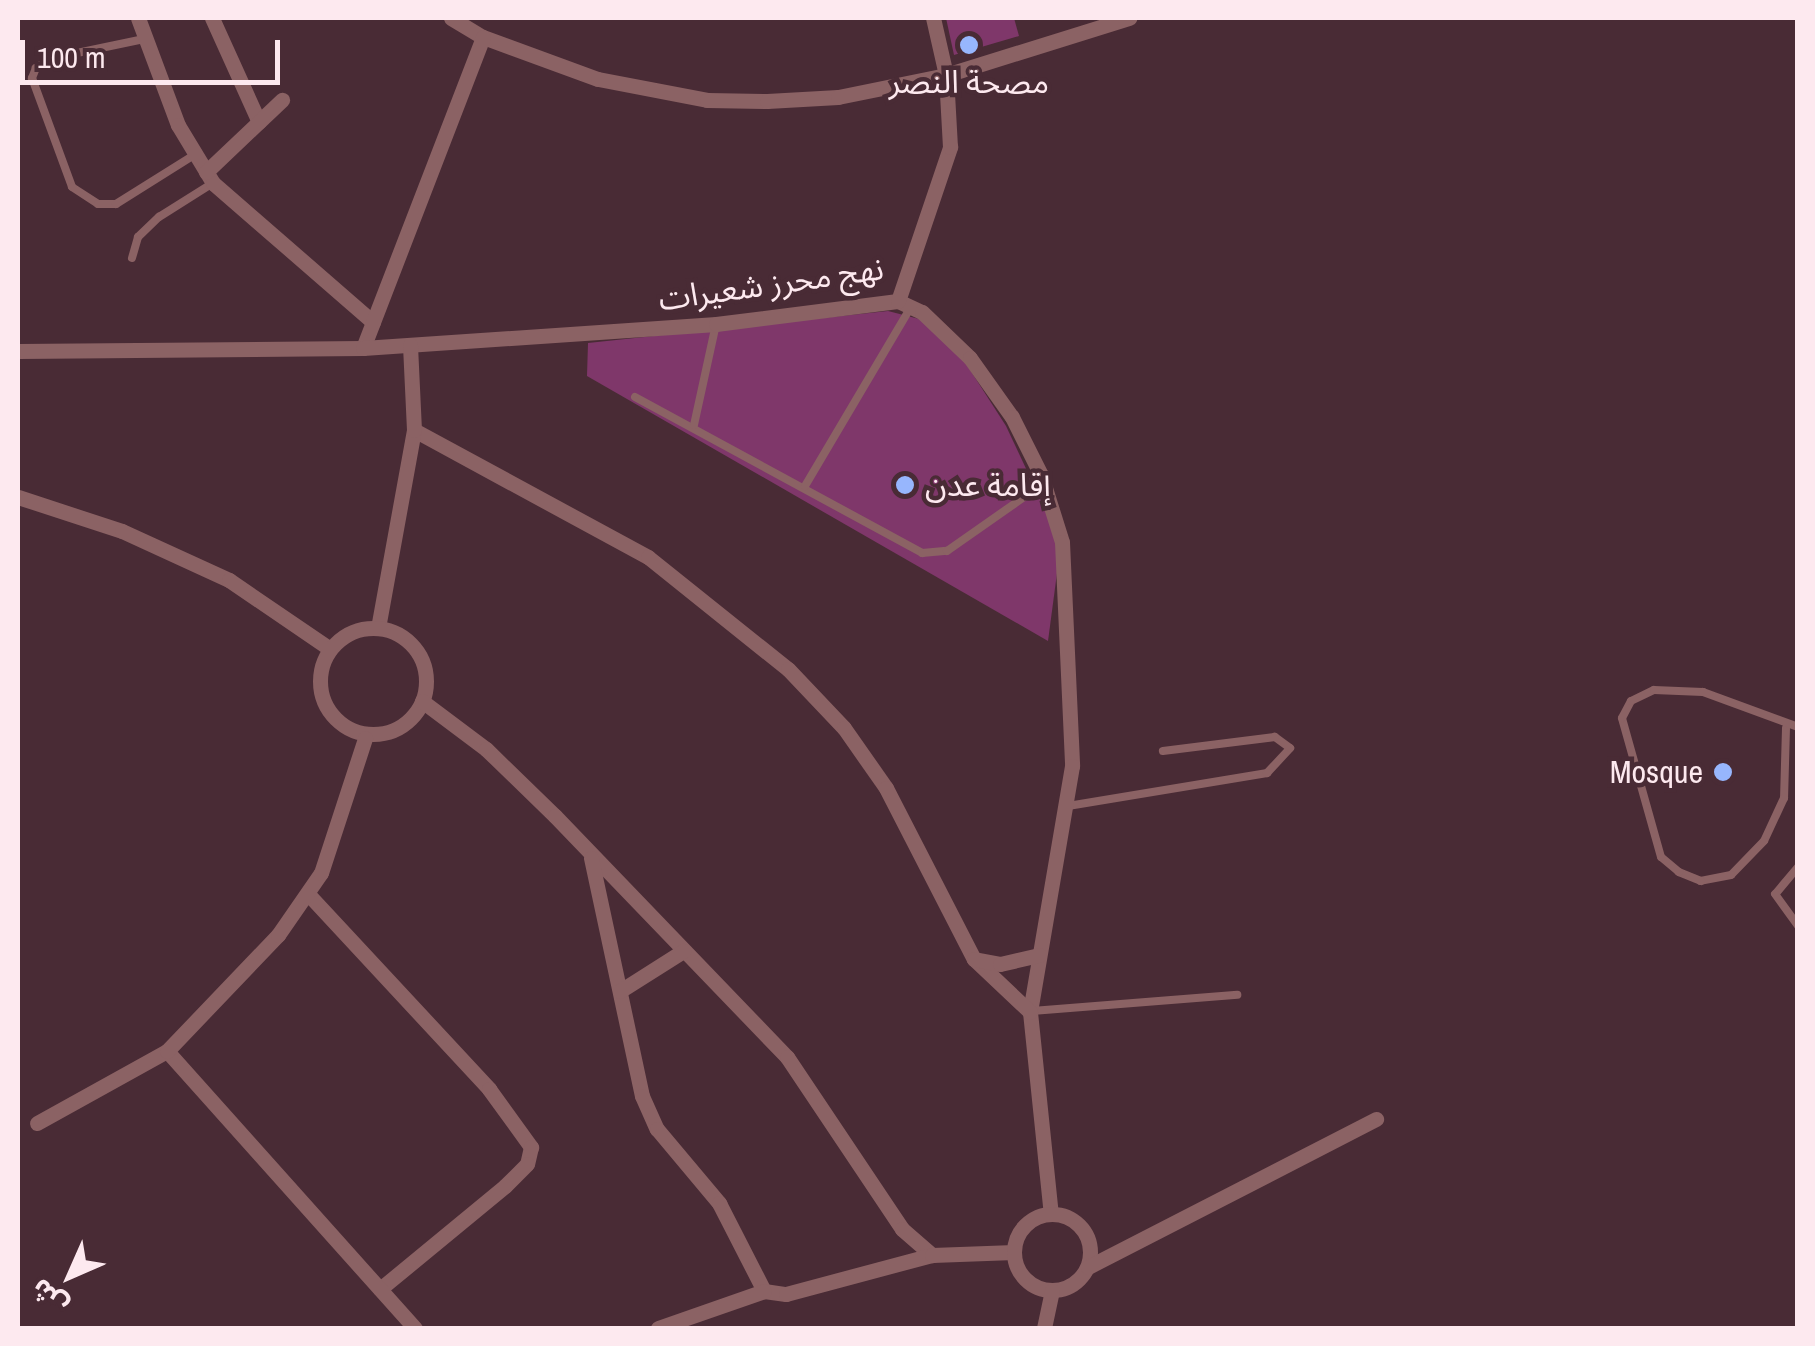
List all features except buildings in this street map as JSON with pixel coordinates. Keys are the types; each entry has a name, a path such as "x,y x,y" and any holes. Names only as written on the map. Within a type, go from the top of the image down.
{"street":[{"path":"138,18 194,155 210,178 373,322"},
{"path":"212,18 258,122"},
{"path":"451,18 483,37 598,79 707,100 838,96 946,75 1129,18"},
{"name":"نهج محرز شعيرات","path":"18,350 363,348 716,324 905,304 950,147 946,75 932,18"},
{"path":"363,348 483,37"},
{"path":"210,178 282,100"},
{"path":"905,304 970,358 1012,417 1044,483 1062,542 1072,742 1068,806 1030,1012 1051,1214"},
{"path":"378,628 414,430 410,345"},
{"path":"414,430 648,558 788,669 844,728 886,788 974,959 1030,1012"},
{"path":"18,497 122,531 230,580 330,649"},
{"path":"378,628 416,650 426,679 422,700 394,729 365,738 331,714 321,693 330,649 343,636 378,628"},
{"path":"422,700 486,749 787,1057 902,1229 932,1255"},
{"path":"38,1123 167,1050 310,895 365,738"},
{"path":"591,857 642,1096 657,1129 719,1203 764,1291"},
{"path":"310,895 489,1090 531,1148 527,1164 505,1186 380,1289"},
{"path":"620,991 683,951"},
{"path":"974,959 1000,964 1040,955"},
{"path":"167,1050 415,1328"},
{"path":"1088,1267 1087,1237 1066,1216 1051,1214 1024,1225 1014,1252 1025,1279 1052,1291 1079,1279 1088,1267 1376,1119"},
{"path":"658,1328 764,1291 786,1294 932,1255 1014,1252"},
{"path":"1044,1328 1052,1291"}],"lane":[{"path":"144,38 53,58 36,68 32,78 72,187 98,204 116,204 194,155"},
{"path":"132,258 138,237 210,178"},
{"path":"805,486 905,304"},
{"path":"694,425 716,324"},
{"path":"636,397 694,425 922,552 947,551 1044,483"},
{"path":"1786,728 1784,798 1764,841 1731,875 1701,881 1679,872 1662,857 1622,718 1631,701 1654,690 1703,692 1741,702 1786,728 1798,727"},
{"path":"1068,806 1267,773 1290,748 1275,737 1163,751"},
{"path":"1798,867 1775,894 1798,926"},
{"path":"1030,1012 1236,996"}],"place":[{"name":"مصحة النصر","path":"969,45"},
{"name":"إقامة عدن","path":"905,485"},
{"name":"Mosque","path":"1723,772"}]}
